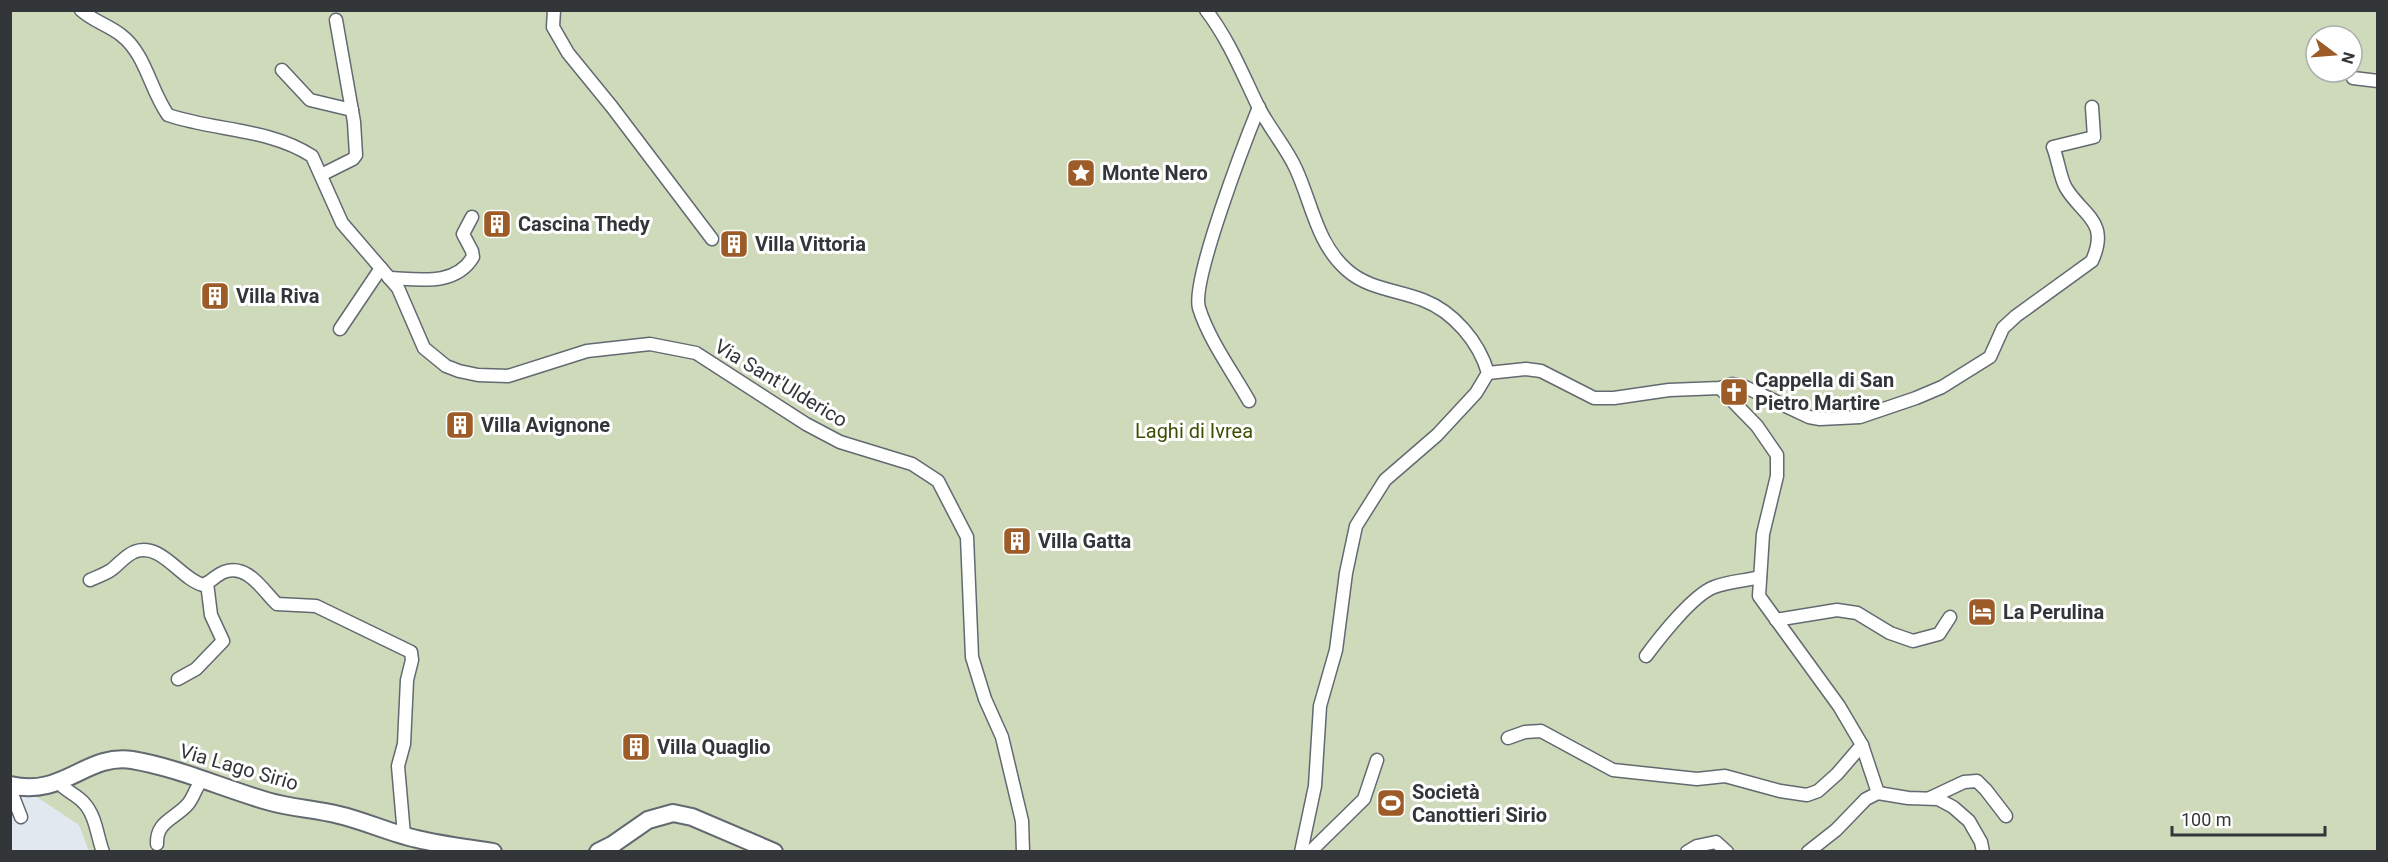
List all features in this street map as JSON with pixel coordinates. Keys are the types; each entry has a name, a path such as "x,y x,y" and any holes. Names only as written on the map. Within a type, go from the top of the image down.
{"main road":[{"name":"Via Lago Sirio","path":"10,787 41,788 59,783 87,768 117,759 154,764 268,801 339,815 411,838 493,852"},
{"path":"598,852 656,816 681,813 774,852"}],"street":[{"name":"Via Sant'Ulderico","path":"81,10 91,19 121,35 140,57 168,115 182,120 259,134 304,150 312,156 342,223 398,288 424,348 446,366 478,375 508,376 588,351 650,344 696,353 806,424 840,442 912,464 938,481 967,537 972,657 985,699 1002,737 1022,821 1023,852"},
{"path":"554,10 553,27 568,53 712,239"},
{"path":"1206,10 1233,51 1258,107 1295,167 1328,250 1353,275 1371,284 1425,300 1449,317 1478,347 1488,373"},
{"path":"321,175 355,157 352,110 336,20"},
{"path":"282,70 310,100 352,110"},
{"path":"1249,401 1215,342 1198,306 1203,271 1216,225 1258,107"},
{"path":"1488,373 1526,369 1541,371 1594,398 1614,398 1732,384 1809,417 1820,419 1860,417 1933,391 1990,357 2003,328 2092,261 2098,248 2093,217 2065,186 2053,147 2094,137 2092,107"},
{"path":"340,329 385,273 434,280 460,271 472,257 472,251 463,234 472,216"},
{"path":"1301,852 1315,786 1320,706 1336,650 1346,573 1356,526 1385,480 1437,435 1476,393 1488,373"},
{"path":"1719,387 1757,426 1777,455 1778,476 1763,534 1759,596 1825,685 1862,745 1878,793"},
{"path":"90,580 110,571 130,554 141,550 152,552 167,560 190,581 203,585 211,615 223,641 196,669 178,679"},
{"path":"204,587 219,574 236,570 254,579 278,604"},
{"path":"1646,656 1679,617 1711,588 1728,582 1760,577"},
{"path":"264,607 278,604 316,606 368,635 411,652 407,680 404,744 398,766 411,838"},
{"path":"1776,620 1837,610 1857,613 1890,633 1913,641 1939,634 1950,618"},
{"path":"1508,738 1525,732 1541,731 1613,770 1697,779 1725,776 1780,791 1807,795 1818,791 1837,774 1862,745"},
{"path":"1310,852 1364,799 1377,760"},
{"path":"157,844 160,828 189,803 203,779"},
{"path":"1930,798 1964,782 1977,781 2006,816"},
{"path":"59,783 82,801 91,812 103,852"},
{"path":"10,787 21,817"},
{"path":"1808,852 1836,830 1866,799 1878,793 1938,799 1953,807 1969,821 1981,842 1983,852"},
{"path":"1687,852 1696,846 1716,842 1727,852"}],"green space":[{"name":"Laghi di Ivrea","path":"10,11 2377,11 2377,851 89,851 79,825 34,795 11,786"}],"place":[{"name":"Monte Nero","path":"1081,173"},
{"name":"Cascina Thedy","path":"497,224"},
{"name":"Villa Vittoria","path":"734,244"},
{"name":"Villa Riva","path":"215,296"},
{"name":"Cappella di San Pietro Martire","path":"1734,392"},
{"name":"Villa Avignone","path":"460,425"},
{"name":"Villa Gatta","path":"1017,541"},
{"name":"La Perulina","path":"1982,612"},
{"name":"Villa Quaglio","path":"636,747"},
{"name":"Società Canottieri Sirio","path":"1391,803"}]}
